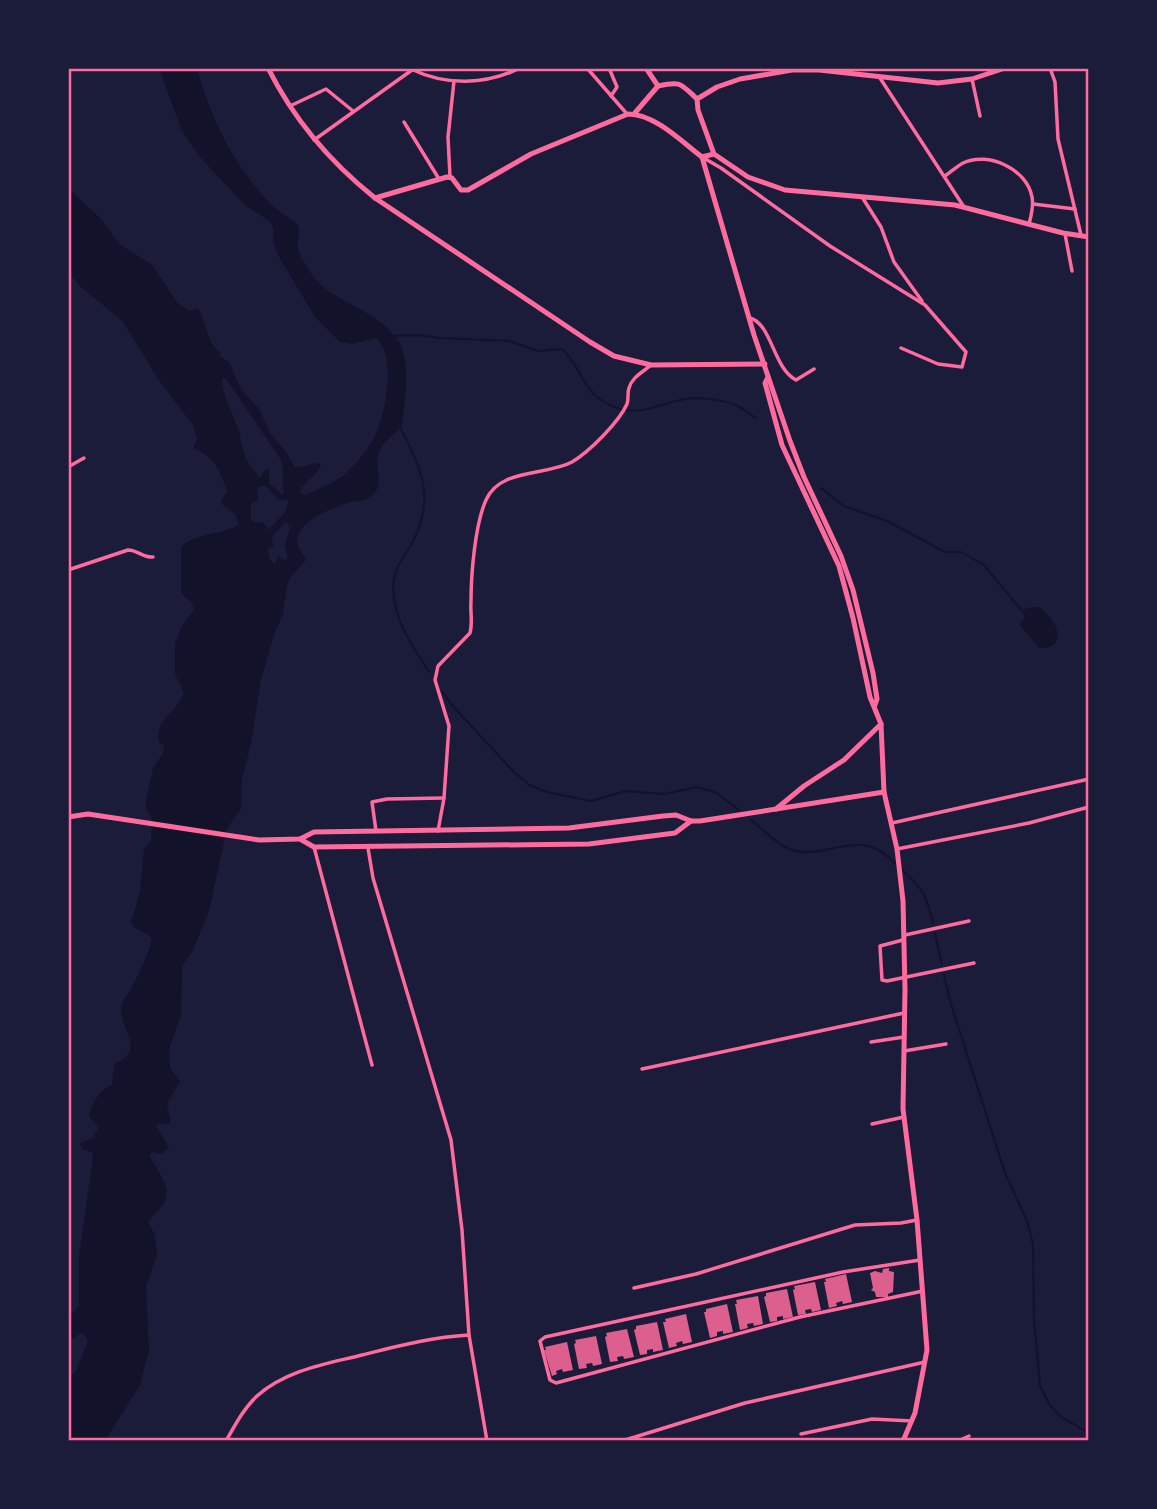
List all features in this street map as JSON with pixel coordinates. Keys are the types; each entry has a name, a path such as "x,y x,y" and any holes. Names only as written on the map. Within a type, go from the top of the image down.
{"street":[{"path":"268,68 314,140 351,179 375,198 590,342 614,356 651,365 765,364"},
{"path":"314,140 411,69 454,81 489,80 520,68"},
{"path":"587,68 631,114 662,127 831,246 925,305"},
{"path":"609,68 617,88 611,96"},
{"path":"646,68 658,86"},
{"path":"697,99 717,87 740,79 792,70 819,70 938,83 972,79 1005,68"},
{"path":"1051,68 1056,96 1058,139 1081,237"},
{"path":"880,78 964,207"},
{"path":"972,79 980,117"},
{"path":"454,81 447,137 450,177 461,190 468,190 531,155 631,114 658,86 678,83 697,99 698,110 713,154 748,177 785,190 964,207 1065,234 1089,237"},
{"path":"290,106 326,89 354,111"},
{"path":"404,122 439,179"},
{"path":"702,157 713,154"},
{"path":"702,157 765,364 768,377 765,383 767,396 782,445 822,522 844,584 870,697 881,724 884,792 899,862 905,937 904,1116 917,1220 927,1350 912,1421 903,1441"},
{"path":"945,176 964,163 982,159 1004,164 1027,183 1033,204 1029,224"},
{"path":"375,198 450,177"},
{"path":"862,197 880,227 894,262 925,305 966,352 962,367 938,364 901,348"},
{"path":"1033,204 1075,209"},
{"path":"1065,234 1072,271"},
{"path":"750,318 759,323 779,363 790,376 796,380 814,369"},
{"path":"438,832 444,798 449,726 435,673 438,666 470,633 473,565 486,498 495,488 507,481 567,464 587,450 604,435 626,404 632,381 651,365"},
{"path":"68,467 84,458"},
{"path":"69,567 131,550 142,556 153,557"},
{"path":"776,809 795,792 844,760 881,724"},
{"path":"892,823 1089,779"},
{"path":"68,817 88,814 259,840 300,839 314,832 569,828 663,816 676,816 691,821 884,792"},
{"path":"376,833 372,802 387,799 444,798"},
{"path":"897,849 1029,823 1089,807"},
{"path":"300,839 314,848 589,845 676,833 691,821"},
{"path":"314,848 372,1065"},
{"path":"368,848 373,878 450,1140 462,1230 469,1335 487,1441"},
{"path":"969,921 880,946 882,980 974,962"},
{"path":"642,1069 904,1013"},
{"path":"871,1042 904,1037"},
{"path":"904,1051 946,1044"},
{"path":"872,1124 904,1116"},
{"path":"634,1288 696,1274 855,1225 917,1220"},
{"path":"920,1260 843,1272 545,1337 540,1341 550,1380 556,1384 800,1317 923,1290"},
{"path":"226,1441 257,1396 290,1375 414,1342 469,1335"},
{"path":"622,1441 745,1403 926,1362"},
{"path":"800,1434 872,1419 912,1421"},
{"path":"958,1441 969,1436"}],"shaded area":[{"path":"159,68 197,68 216,122 244,172 268,201 298,225 300,255 314,278 334,295 373,317 394,335 405,360 405,393 402,425 378,454 378,487 373,495 316,516 299,534 297,544 306,560 290,578 287,586 283,614 261,680 242,779 241,809 227,828 209,911 193,950 182,966 181,1014 169,1056 170,1068 180,1081 167,1104 171,1123 156,1126 169,1147 162,1154 149,1154 164,1182 167,1195 148,1223 155,1234 157,1255 146,1286 149,1349 140,1385 105,1441 68,1441 68,1380 76,1371 88,1341 82,1332 68,1342 68,1319 79,1306 79,1256 93,1156 92,1152 83,1150 80,1143 95,1138 94,1133 98,1127 89,1116 92,1107 100,1093 112,1085 114,1064 129,1053 130,1040 121,1009 149,951 152,939 131,923 140,891 144,849 151,841 152,818 146,808 146,802 153,768 163,753 164,746 159,742 160,727 184,693 175,674 175,643 182,626 194,610 192,603 181,593 181,548 185,543 199,537 239,525 235,514 222,504 221,500 228,492 216,465 193,448 197,439 193,425 158,379 121,320 80,286 68,272 68,188 101,219 119,244 152,265 177,302 189,311 198,308 210,338 221,353 219,356 229,362 241,389 259,409 270,433 287,453 294,467 321,464 302,487 300,491 303,494 307,495 338,479 361,457 377,432 387,389 386,359 383,347 376,338 352,344 340,342 315,317 278,255 270,221 246,206 199,156 182,131","holes":["222,378 226,379 281,460 284,491 282,495 269,483 269,469 266,469 260,478 246,458 225,397","266,486 279,500 289,500 285,512 269,530 262,522 255,523 251,519 251,504 258,500 257,489","286,521 290,528 285,545 288,558 285,561 278,556 274,564 269,558 268,548 274,546 271,538"]},
{"path":"1039,607 1051,618 1057,632 1058,639 1049,647 1039,648 1019,624 1025,618 1023,612 1026,608"}],"building":[{"path":"889,1268 889,1271 894,1272 893,1292 888,1294 888,1297 876,1297 871,1290 873,1288 870,1273 882,1273 883,1269"},
{"path":"846,1274 852,1302 843,1304 842,1301 829,1308 825,1279"},
{"path":"815,1282 821,1310 805,1310 806,1314 798,1315 794,1286"},
{"path":"787,1289 793,1317 777,1317 777,1321 770,1322 764,1297 766,1293"},
{"path":"758,1296 763,1324 747,1324 748,1328 740,1330 736,1300"},
{"path":"727,1304 733,1332 717,1332 717,1336 710,1338 704,1312 706,1309"},
{"path":"686,1314 692,1342 683,1344 682,1341 669,1348 663,1322 666,1322 665,1319"},
{"path":"657,1322 663,1350 647,1350 647,1354 640,1355 634,1330 636,1326"},
{"path":"627,1329 634,1357 617,1357 618,1361 610,1362 606,1333"},
{"path":"596,1336 602,1364 586,1364 587,1368 579,1369 575,1340"},
{"path":"567,1342 573,1370 563,1372 562,1369 552,1376 545,1347"}],"waterway":[{"path":"395,336 509,341 538,351 562,349 594,394 614,407 638,411 695,398 734,404 756,418"},
{"path":"401,429 420,472 424,499 419,529 395,573 393,591 403,628 429,672"},
{"path":"821,488 844,506 887,521 945,552 961,552 984,565 1023,612"},
{"path":"442,691 512,770 529,785 547,792 591,801 626,791 664,794 697,787 717,793 739,810"},
{"path":"751,820 785,847 797,851 869,846 882,852 897,865"},
{"path":"901,869 923,893 933,923"},
{"path":"935,934 942,964"},
{"path":"944,975 1005,1173 1027,1221 1033,1244 1034,1319 1040,1386 1049,1404 1061,1417 1089,1433"}]}
